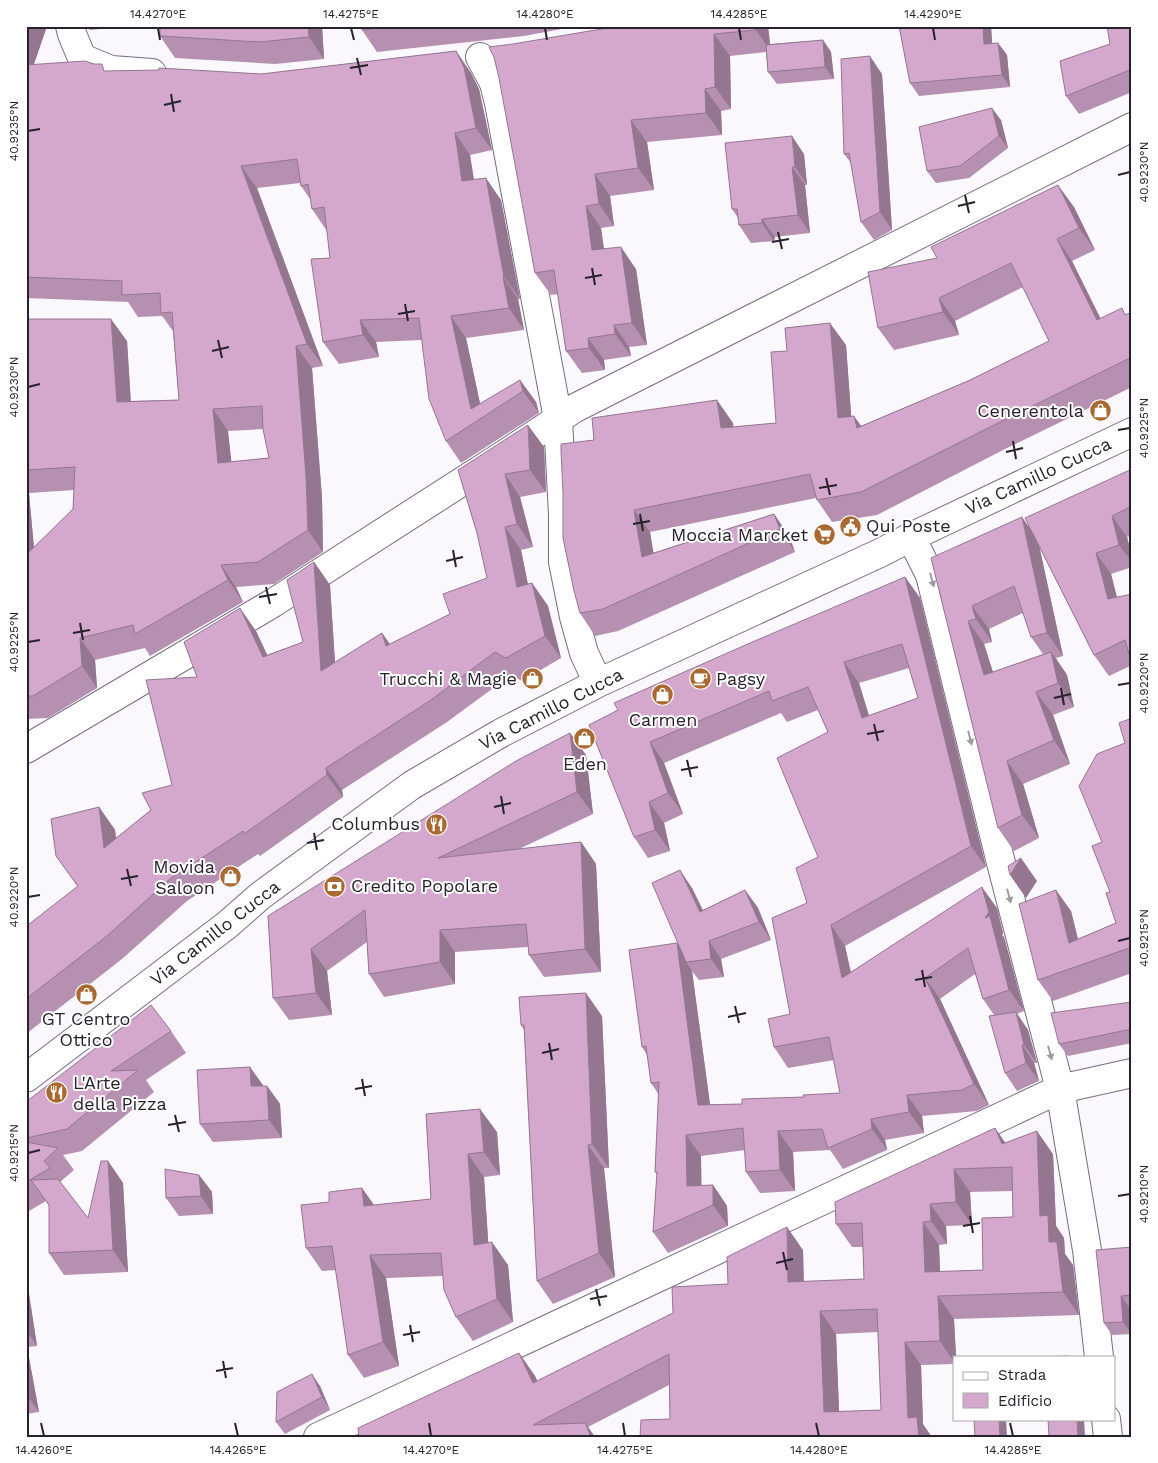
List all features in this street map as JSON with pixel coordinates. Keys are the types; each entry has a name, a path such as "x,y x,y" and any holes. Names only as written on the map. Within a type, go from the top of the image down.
{"street":[{"path":"70,26 82,58 111,70 178,74"},
{"path":"481,57 494,83 499,103 558,419 563,515 563,562 574,617 584,653 598,683"},
{"path":"26,749 273,603 575,408 1132,127"},
{"name":"Via Camillo Cucca","path":"26,1078 227,925 260,896 412,785 501,733 598,683 880,553 1132,432"},
{"path":"911,537 930,575 1000,859 1060,1090 1087,1250 1099,1356"},
{"path":"318,1437 1060,1090 1132,1073"},
{"path":"1106,1420 1108,1437"}],"building":[{"path":"160,26 308,26 309,37 259,42 160,36"},
{"path":"361,26 398,26 362,30"},
{"path":"619,26 755,26 756,30 714,34 715,87 705,89 706,113 631,120 638,168 595,174 599,204 586,206 592,250 621,247 632,323 614,325 615,334 588,338 589,348 566,351 554,270 535,273 499,78 494,57 489,47"},
{"path":"899,26 983,26 984,44 998,43 1002,75 910,83"},
{"path":"1107,26 1132,26 1132,69 1066,96 1060,61 1110,44"},
{"path":"823,40 825,67 768,72 766,45"},
{"path":"456,51 464,67 476,128 455,133 462,181 486,178 509,308 451,316 471,409 520,380 523,391 446,441 429,399 419,318 360,320 363,335 323,342 311,259 330,258 324,207 312,209 308,184 301,186 297,159 241,166 307,344 296,346 306,476 308,530 258,562 221,565 228,580 135,634 133,625 80,638 82,666 33,696 26,696 26,555 73,509 75,467 26,470 26,319 111,319 117,402 179,400 172,312 161,313 160,293 122,295 122,281 26,277 26,65 85,61 102,64 104,71 159,70 159,68 261,74","holes":["262,406 263,429 269,458 218,463 213,409"]},
{"path":"870,56 880,212 861,222 849,153 844,154 841,59"},
{"path":"992,108 999,136 960,166 927,171 919,127"},
{"path":"792,136 795,167 792,167 798,215 762,219 762,223 739,225 737,209 732,209 725,143"},
{"path":"1058,185 1079,228 1057,239 1097,320 1122,308 1125,315 1132,312 1132,357 861,492 817,500 810,474 634,510 642,557 774,514 780,529 603,609 580,613 563,538 561,444 594,440 592,418 717,400 721,428 776,423 771,352 787,351 785,328 830,323 838,418 854,416 857,428 968,381 1049,341 1011,263 939,298 943,312 878,328 868,272 937,258 931,247"},
{"path":"528,425 530,470 505,474 517,524 505,527 517,587 532,583 545,636 506,658 495,652 431,700 326,768 327,775 244,834 243,831 171,878 107,936 26,999 26,922 28,925 78,886 56,856 51,819 99,807 104,848 151,810 142,793 172,785 146,680 197,677 184,642 240,608 263,657 303,642 287,580 314,562 321,671 382,633 386,646 450,614 443,594 487,578 477,533 458,470"},
{"path":"1132,469 1132,506 1112,516 1119,545 1096,553 1108,599 1132,594 1132,664 1125,640 1094,655 1025,518"},
{"path":"1022,517 1047,633 1031,637 1014,586 972,606 976,619 968,621 984,675 1051,652 1058,683 1036,692 1054,740 1007,761 1022,815 998,828 931,558"},
{"path":"905,577 971,846 831,925 842,978 982,887 989,912 985,918 990,916 1009,990 983,999 968,948 925,978 974,1084 962,1090 907,1095 909,1112 871,1119 872,1129 828,1148 822,1129 778,1131 780,1170 746,1172 743,1128 686,1135 687,1186 713,1185 713,1205 653,1232 657,1172 655,1172 659,1082 651,1083 646,1046 642,1047 629,950 677,943 698,1105 742,1104 742,1099 804,1097 803,1095 840,1093 829,1037 774,1047 768,1019 790,1014 772,918 807,903 796,868 818,857 777,758 828,732 808,687 772,701 769,691 650,742 668,793 649,802 655,830 634,837 589,725 618,710 614,703","holes":["902,644 918,698 862,718 844,662"]},
{"path":"1132,718 1132,947 1038,980 1019,904 1056,890 1069,943 1116,923 1106,893 1110,892 1092,846 1102,842 1079,786 1097,754 1125,743 1119,723"},
{"path":"570,733 577,792 438,858 581,842 585,949 529,955 526,924 440,930 440,962 369,974 365,910 311,949 316,993 273,998 268,916 516,761"},
{"path":"1021,858 1010,875 1008,866"},
{"path":"680,870 700,912 745,890 759,922 709,941 711,959 686,962 652,883"},
{"path":"586,993 592,1144 588,1145 599,1253 537,1281 524,1025 521,1025 519,997"},
{"path":"1132,1002 1132,1029 1059,1044 1051,1013"},
{"path":"151,1005 171,1031 111,1071 138,1070 67,1129 26,1138 26,1102"},
{"path":"1016,1012 1024,1045 1022,1045 1026,1063 1005,1073 989,1016"},
{"path":"250,1067 251,1086 267,1086 269,1120 200,1124 197,1070"},
{"path":"480,1109 484,1152 468,1154 474,1245 492,1242 497,1299 456,1317 444,1290 441,1253 370,1255 383,1342 348,1355 332,1246 306,1248 301,1205 329,1202 329,1192 362,1188 364,1206 431,1199 426,1114"},
{"path":"995,1128 1002,1144 1037,1131 1040,1216 1048,1215 1049,1242 1057,1242 1063,1292 938,1296 940,1341 905,1342 908,1418 917,1417 919,1437 640,1437 641,1420 670,1419 669,1354 533,1425 585,1423 591,1437 359,1437 358,1428 519,1353 533,1383 673,1313 672,1287 728,1284 727,1257 787,1227 788,1282 864,1279 862,1223 836,1224 835,1202","holes":["1012,1167 1013,1217 982,1218 983,1270 925,1272 923,1222 931,1221 930,1204 956,1202 954,1169","877,1309 881,1410 824,1412 820,1311"]},
{"path":"26,1142 58,1148 44,1161 50,1168 26,1182"},
{"path":"101,1161 108,1161 113,1250 49,1253 49,1205 31,1180 58,1179 88,1218"},
{"path":"165,1169 199,1175 201,1196 166,1198"},
{"path":"1132,1247 1132,1295 1121,1296 1123,1322 1104,1323 1096,1250"},
{"path":"312,1374 322,1397 276,1422 277,1392"},
{"path":"974,1420 999,1420 1000,1437 975,1437"},
{"path":"1048,1420 1077,1420 1078,1437 1049,1437"}],"place":[{"name":"Cenerentola","path":"1100,411"},
{"name":"Qui Poste","path":"850,526"},
{"name":"Moccia Marcket","path":"824,535"},
{"name":"Trucchi & Magie","path":"533,679"},
{"name":"Pagsy","path":"700,679"},
{"name":"Carmen","path":"663,695"},
{"name":"Eden","path":"585,739"},
{"name":"Columbus","path":"436,824"},
{"name":"Movida Saloon","path":"231,877"},
{"name":"Credito Popolare","path":"335,886"},
{"name":"GT Centro Ottico","path":"86,994"},
{"name":"L'Arte della Pizza","path":"57,1093"}]}
